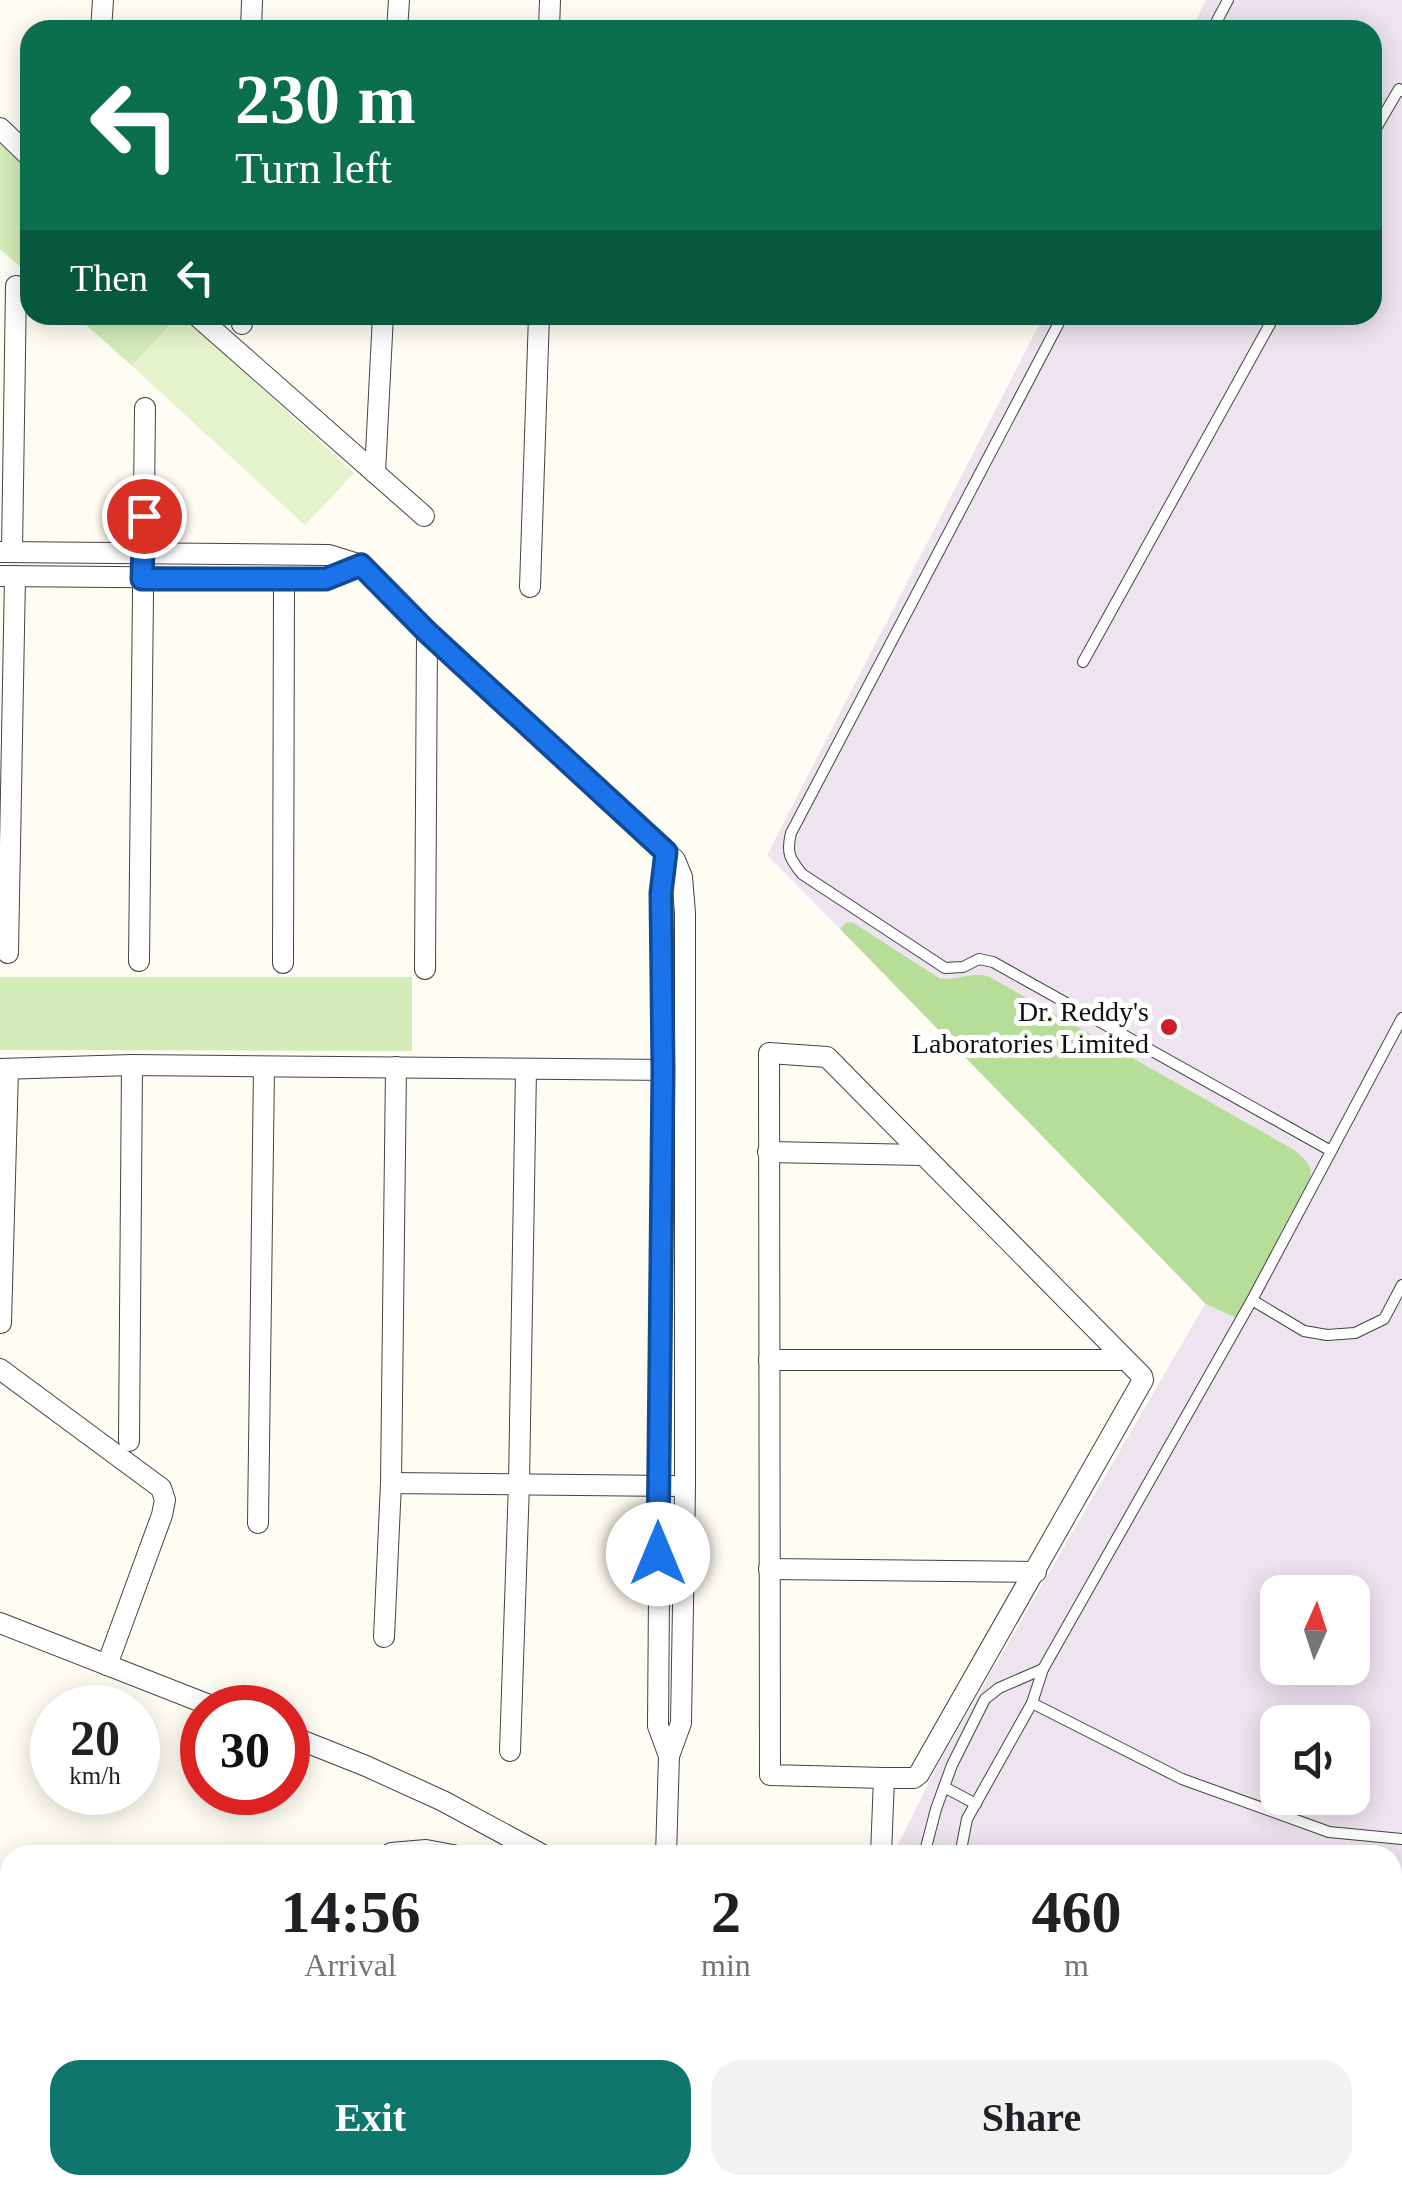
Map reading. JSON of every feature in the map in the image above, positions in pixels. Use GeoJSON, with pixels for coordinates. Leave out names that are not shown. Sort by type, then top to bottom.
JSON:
{"type":"FeatureCollection","features":[{"type":"Feature","properties":{"kind":"street"},"geometry":{"type":"LineString","coordinates":[[0,128],[20,147]]}},
{"type":"Feature","properties":{"kind":"street"},"geometry":{"type":"LineString","coordinates":[[16,286],[6,552],[328,555],[361,565],[427,632],[666,852],[661,893],[673,1070],[684,1487],[681,1722],[669,1756],[666,1845]]}},
{"type":"Feature","properties":{"kind":"street"},"geometry":{"type":"LineString","coordinates":[[207,325],[424,516]]}},
{"type":"Feature","properties":{"kind":"street"},"geometry":{"type":"LineString","coordinates":[[375,473],[382,325]]}},
{"type":"Feature","properties":{"kind":"street"},"geometry":{"type":"LineString","coordinates":[[530,587],[539,325]]}},
{"type":"Feature","properties":{"kind":"street"},"geometry":{"type":"LineString","coordinates":[[139,961],[145,408]]}},
{"type":"Feature","properties":{"kind":"street"},"geometry":{"type":"LineString","coordinates":[[8,953],[7,576],[326,579],[361,565]]}},
{"type":"Feature","properties":{"kind":"street"},"geometry":{"type":"LineString","coordinates":[[283,963],[284,580]]}},
{"type":"Feature","properties":{"kind":"street"},"geometry":{"type":"LineString","coordinates":[[424,969],[427,632]]}},
{"type":"Feature","properties":{"kind":"street"},"geometry":{"type":"LineString","coordinates":[[769,1053],[827,1057],[923,1154],[1142,1376],[1142,1384],[919,1774],[914,1778],[770,1775],[769,1053]]}},
{"type":"Feature","properties":{"kind":"street"},"geometry":{"type":"LineString","coordinates":[[1,1322],[4,1069],[132,1065],[673,1070]]}},
{"type":"Feature","properties":{"kind":"street"},"geometry":{"type":"LineString","coordinates":[[128,1442],[132,1065]]}},
{"type":"Feature","properties":{"kind":"street"},"geometry":{"type":"LineString","coordinates":[[258,1523],[264,1067]]}},
{"type":"Feature","properties":{"kind":"street"},"geometry":{"type":"LineString","coordinates":[[384,1636],[391,1483],[396,1067]]}},
{"type":"Feature","properties":{"kind":"street"},"geometry":{"type":"LineString","coordinates":[[510,1751],[526,1070]]}},
{"type":"Feature","properties":{"kind":"street"},"geometry":{"type":"LineString","coordinates":[[669,1756],[658,1726],[659,1486],[673,1070]]}},
{"type":"Feature","properties":{"kind":"street"},"geometry":{"type":"LineString","coordinates":[[768,1152],[923,1154]]}},
{"type":"Feature","properties":{"kind":"street"},"geometry":{"type":"LineString","coordinates":[[769,1360],[1125,1360]]}},
{"type":"Feature","properties":{"kind":"street"},"geometry":{"type":"LineString","coordinates":[[0,1369],[161,1488],[165,1500],[162,1515],[108,1665]]}},
{"type":"Feature","properties":{"kind":"street"},"geometry":{"type":"LineString","coordinates":[[391,1483],[684,1487]]}},
{"type":"Feature","properties":{"kind":"street"},"geometry":{"type":"LineString","coordinates":[[770,1569],[1036,1572]]}},
{"type":"Feature","properties":{"kind":"street"},"geometry":{"type":"LineString","coordinates":[[0,1623],[180,1693]]}},
{"type":"Feature","properties":{"kind":"street"},"geometry":{"type":"LineString","coordinates":[[310,1744],[443,1801],[524,1845]]}},
{"type":"Feature","properties":{"kind":"street"},"geometry":{"type":"LineString","coordinates":[[881,1845],[884,1778]]}},
{"type":"Feature","properties":{"kind":"lane"},"geometry":{"type":"LineString","coordinates":[[1382,119],[1401,88]]}},
{"type":"Feature","properties":{"kind":"lane"},"geometry":{"type":"LineString","coordinates":[[1057,325],[791,833],[790,858],[802,874],[945,968],[963,967],[985,958],[1331,1151]]}},
{"type":"Feature","properties":{"kind":"lane"},"geometry":{"type":"LineString","coordinates":[[1083,662],[1270,325]]}},
{"type":"Feature","properties":{"kind":"lane"},"geometry":{"type":"LineString","coordinates":[[962,1845],[968,1820],[1032,1702],[1043,1669],[1252,1300],[1402,1018]]}},
{"type":"Feature","properties":{"kind":"lane"},"geometry":{"type":"LineString","coordinates":[[1252,1300],[1304,1331],[1327,1335],[1355,1333],[1384,1319],[1402,1286]]}},
{"type":"Feature","properties":{"kind":"lane"},"geometry":{"type":"LineString","coordinates":[[927,1845],[944,1787],[985,1699],[999,1688],[1043,1669]]}},
{"type":"Feature","properties":{"kind":"lane"},"geometry":{"type":"LineString","coordinates":[[1032,1702],[1182,1779],[1329,1832],[1402,1839]]}},
{"type":"Feature","properties":{"kind":"lane"},"geometry":{"type":"LineString","coordinates":[[944,1787],[976,1804]]}},
{"type":"Feature","properties":{"kind":"shaded area","name":"Dr. Reddy's Laboratories Limited"},"geometry":{"type":"Polygon","coordinates":[[[1206,0],[1402,0],[1402,1845],[898,1845],[938,1764],[1205,1304],[767,855],[1039,325],[1382,325],[1382,20],[1196,20],[1206,0]]]}},
{"type":"Feature","properties":{"kind":"green space"},"geometry":{"type":"Polygon","coordinates":[[[0,142],[20,161],[20,266],[0,249],[0,142]]]}},
{"type":"Feature","properties":{"kind":"green space"},"geometry":{"type":"Polygon","coordinates":[[[86,325],[170,325],[132,366],[86,325]]]}},
{"type":"Feature","properties":{"kind":"green space"},"geometry":{"type":"Polygon","coordinates":[[[170,325],[193,325],[354,473],[305,525],[132,366],[170,325]]]}},
{"type":"Feature","properties":{"kind":"green space"},"geometry":{"type":"Polygon","coordinates":[[[852,922],[939,978],[990,977],[1296,1151],[1309,1164],[1308,1183],[1236,1318],[1206,1304],[840,929],[852,922]]]}},
{"type":"Feature","properties":{"kind":"green space"},"geometry":{"type":"Polygon","coordinates":[[[0,977],[412,977],[412,1051],[0,1050],[0,977]]]}},
{"type":"Feature","properties":{"kind":"place","name":"Dr. Reddy's Laboratories Limited"},"geometry":{"type":"Point","coordinates":[1169,1027]}},
{"type":"Feature","properties":{"kind":"route"},"geometry":{"type":"LineString","coordinates":[[144,516],[142,579],[326,579],[361,565],[427,632],[666,852],[661,893],[658,1554]]}}]}
